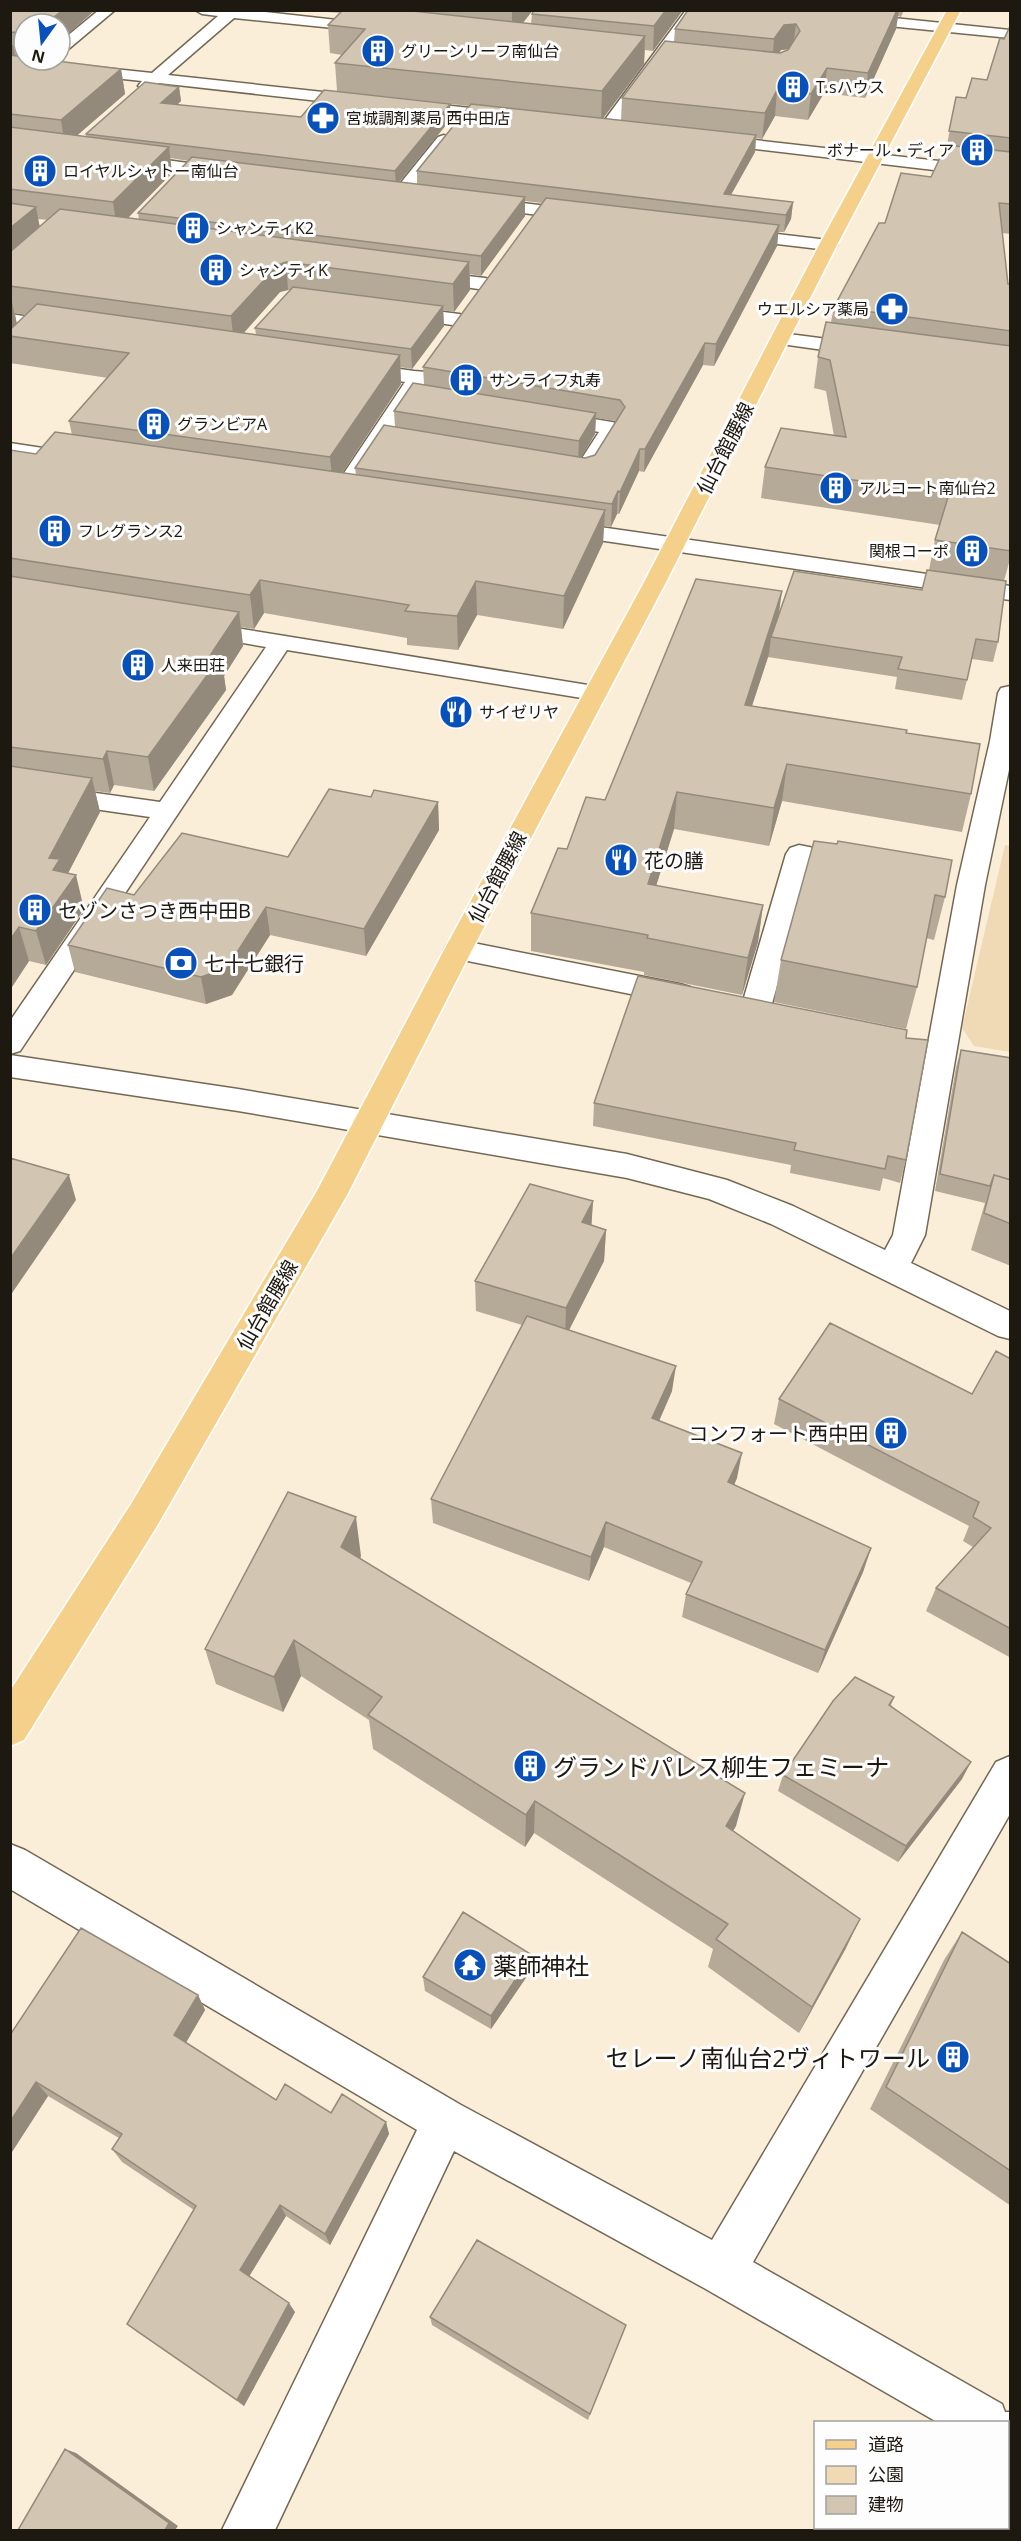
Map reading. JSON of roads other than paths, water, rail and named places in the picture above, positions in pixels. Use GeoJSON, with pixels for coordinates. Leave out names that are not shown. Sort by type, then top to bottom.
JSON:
{"type":"FeatureCollection","features":[{"type":"Feature","properties":{"kind":"main road","name":"仙台館腰線"},"geometry":{"type":"LineString","coordinates":[[10,1727],[144,1515],[331,1195],[458,950],[673,546],[828,245],[949,19]]}},
{"type":"Feature","properties":{"kind":"street"},"geometry":{"type":"LineString","coordinates":[[72,39],[108,10]]}},
{"type":"Feature","properties":{"kind":"street"},"geometry":{"type":"LineString","coordinates":[[202,10],[391,30]]}},
{"type":"Feature","properties":{"kind":"street"},"geometry":{"type":"LineString","coordinates":[[631,131],[602,128],[652,58],[694,10]]}},
{"type":"Feature","properties":{"kind":"street"},"geometry":{"type":"LineString","coordinates":[[767,10],[949,19],[1011,34]]}},
{"type":"Feature","properties":{"kind":"street"},"geometry":{"type":"LineString","coordinates":[[138,93],[232,12]]}},
{"type":"Feature","properties":{"kind":"street"},"geometry":{"type":"LineString","coordinates":[[652,58],[680,61]]}},
{"type":"Feature","properties":{"kind":"street"},"geometry":{"type":"LineString","coordinates":[[72,66],[155,78],[525,119]]}},
{"type":"Feature","properties":{"kind":"street"},"geometry":{"type":"LineString","coordinates":[[424,196],[395,193],[466,113]]}},
{"type":"Feature","properties":{"kind":"street"},"geometry":{"type":"LineString","coordinates":[[689,138],[1011,174]]}},
{"type":"Feature","properties":{"kind":"street"},"geometry":{"type":"LineString","coordinates":[[113,158],[249,175]]}},
{"type":"Feature","properties":{"kind":"street"},"geometry":{"type":"LineString","coordinates":[[173,185],[190,168]]}},
{"type":"Feature","properties":{"kind":"street"},"geometry":{"type":"LineString","coordinates":[[459,201],[598,218]]}},
{"type":"Feature","properties":{"kind":"street"},"geometry":{"type":"LineString","coordinates":[[526,229],[540,211]]}},
{"type":"Feature","properties":{"kind":"street"},"geometry":{"type":"LineString","coordinates":[[714,231],[828,245]]}},
{"type":"Feature","properties":{"kind":"street"},"geometry":{"type":"LineString","coordinates":[[445,340],[499,266]]}},
{"type":"Feature","properties":{"kind":"street"},"geometry":{"type":"LineString","coordinates":[[403,273],[485,284]]}},
{"type":"Feature","properties":{"kind":"street"},"geometry":{"type":"LineString","coordinates":[[380,310],[459,320]]}},
{"type":"Feature","properties":{"kind":"street"},"geometry":{"type":"LineString","coordinates":[[10,320],[31,331],[85,331]]}},
{"type":"Feature","properties":{"kind":"street"},"geometry":{"type":"LineString","coordinates":[[781,339],[887,353]]}},
{"type":"Feature","properties":{"kind":"street"},"geometry":{"type":"LineString","coordinates":[[339,497],[432,359]]}},
{"type":"Feature","properties":{"kind":"street"},"geometry":{"type":"LineString","coordinates":[[340,367],[412,386],[430,398]]}},
{"type":"Feature","properties":{"kind":"street"},"geometry":{"type":"LineString","coordinates":[[532,415],[612,428],[585,472],[561,468]]}},
{"type":"Feature","properties":{"kind":"street"},"geometry":{"type":"LineString","coordinates":[[378,438],[401,442]]}},
{"type":"Feature","properties":{"kind":"street"},"geometry":{"type":"LineString","coordinates":[[10,449],[104,463]]}},
{"type":"Feature","properties":{"kind":"street"},"geometry":{"type":"LineString","coordinates":[[316,494],[362,500]]}},
{"type":"Feature","properties":{"kind":"street"},"geometry":{"type":"LineString","coordinates":[[533,525],[1011,593]]}},
{"type":"Feature","properties":{"kind":"street"},"geometry":{"type":"LineString","coordinates":[[175,625],[594,693]]}},
{"type":"Feature","properties":{"kind":"street"},"geometry":{"type":"LineString","coordinates":[[10,1044],[281,642]]}},
{"type":"Feature","properties":{"kind":"street"},"geometry":{"type":"LineString","coordinates":[[892,1267],[909,1235],[943,1049],[959,883],[1007,741],[1011,693]]}},
{"type":"Feature","properties":{"kind":"street"},"geometry":{"type":"LineString","coordinates":[[10,789],[167,811]]}},
{"type":"Feature","properties":{"kind":"street"},"geometry":{"type":"LineString","coordinates":[[458,950],[745,1009],[799,854],[879,868]]}},
{"type":"Feature","properties":{"kind":"street"},"geometry":{"type":"LineString","coordinates":[[10,1066],[369,1122],[627,1166],[716,1189],[782,1215],[1011,1326]]}},
{"type":"Feature","properties":{"kind":"street"},"geometry":{"type":"LineString","coordinates":[[721,2271],[1011,1776]]}},
{"type":"Feature","properties":{"kind":"street"},"geometry":{"type":"LineString","coordinates":[[10,1864],[445,2121],[721,2271],[982,2421]]}},
{"type":"Feature","properties":{"kind":"street"},"geometry":{"type":"LineString","coordinates":[[248,2530],[445,2121]]}},
{"type":"Feature","properties":{"kind":"place","name":"グリーンリーフ南仙台"},"geometry":{"type":"Point","coordinates":[378,51]}},
{"type":"Feature","properties":{"kind":"place","name":"T.sハウス"},"geometry":{"type":"Point","coordinates":[793,87]}},
{"type":"Feature","properties":{"kind":"place","name":"宮城調剤薬局 西中田店"},"geometry":{"type":"Point","coordinates":[323,118]}},
{"type":"Feature","properties":{"kind":"place","name":"ボナール・ディア"},"geometry":{"type":"Point","coordinates":[977,150]}},
{"type":"Feature","properties":{"kind":"place","name":"ロイヤルシャトー南仙台"},"geometry":{"type":"Point","coordinates":[40,171]}},
{"type":"Feature","properties":{"kind":"place","name":"シャンティK2"},"geometry":{"type":"Point","coordinates":[193,228]}},
{"type":"Feature","properties":{"kind":"place","name":"シャンティK"},"geometry":{"type":"Point","coordinates":[216,270]}},
{"type":"Feature","properties":{"kind":"place","name":"ウエルシア薬局"},"geometry":{"type":"Point","coordinates":[892,309]}},
{"type":"Feature","properties":{"kind":"place","name":"サンライフ丸寿"},"geometry":{"type":"Point","coordinates":[466,380]}},
{"type":"Feature","properties":{"kind":"place","name":"グランビアA"},"geometry":{"type":"Point","coordinates":[154,424]}},
{"type":"Feature","properties":{"kind":"place","name":"アルコート南仙台2"},"geometry":{"type":"Point","coordinates":[836,488]}},
{"type":"Feature","properties":{"kind":"place","name":"フレグランス2"},"geometry":{"type":"Point","coordinates":[55,531]}},
{"type":"Feature","properties":{"kind":"place","name":"関根コーポ"},"geometry":{"type":"Point","coordinates":[972,551]}},
{"type":"Feature","properties":{"kind":"place","name":"人来田荘"},"geometry":{"type":"Point","coordinates":[138,665]}},
{"type":"Feature","properties":{"kind":"place","name":"サイゼリヤ"},"geometry":{"type":"Point","coordinates":[456,712]}},
{"type":"Feature","properties":{"kind":"place","name":"花の膳"},"geometry":{"type":"Point","coordinates":[621,860]}},
{"type":"Feature","properties":{"kind":"place","name":"セゾンさつき西中田B"},"geometry":{"type":"Point","coordinates":[35,910]}},
{"type":"Feature","properties":{"kind":"place","name":"七十七銀行"},"geometry":{"type":"Point","coordinates":[181,963]}},
{"type":"Feature","properties":{"kind":"place","name":"コンフォート西中田"},"geometry":{"type":"Point","coordinates":[891,1433]}},
{"type":"Feature","properties":{"kind":"place","name":"グランドパレス柳生フェミーナ"},"geometry":{"type":"Point","coordinates":[530,1766]}},
{"type":"Feature","properties":{"kind":"place","name":"薬師神社"},"geometry":{"type":"Point","coordinates":[470,1965]}},
{"type":"Feature","properties":{"kind":"place","name":"セレーノ南仙台2ヴィトワール"},"geometry":{"type":"Point","coordinates":[953,2057]}}]}
